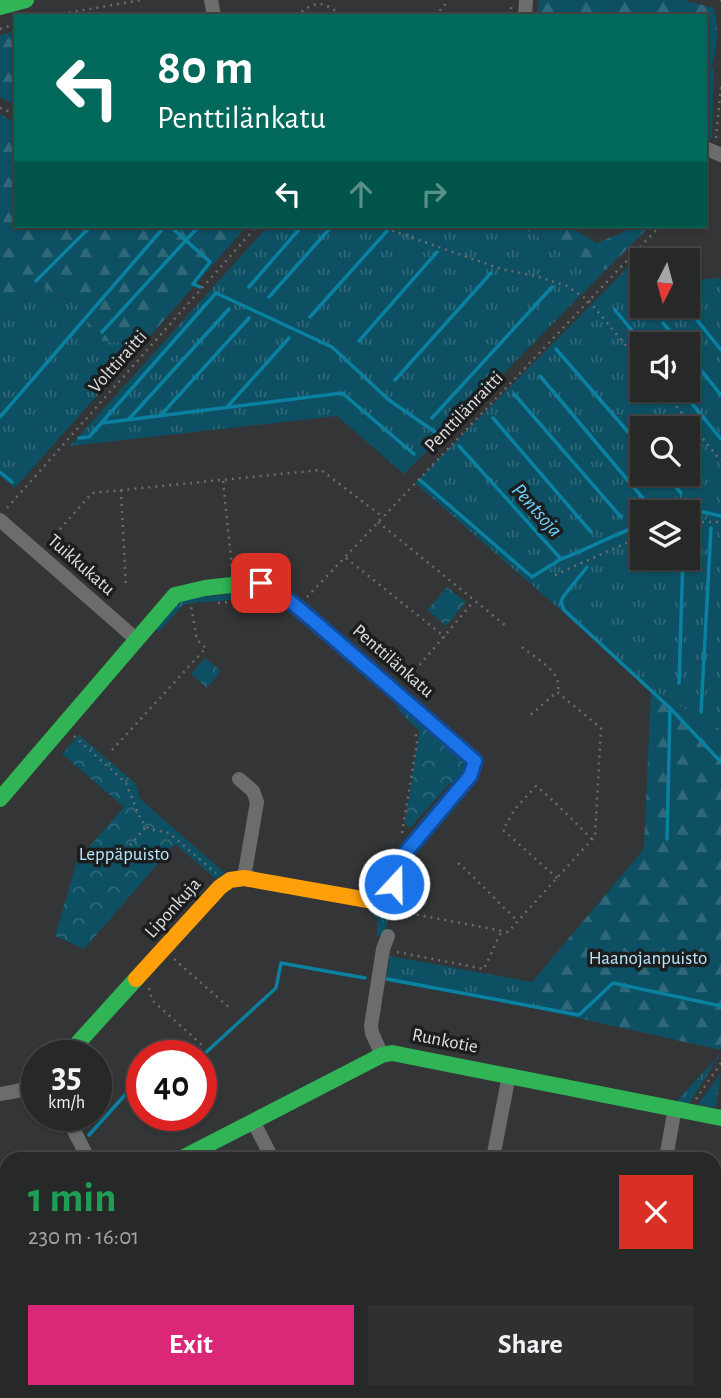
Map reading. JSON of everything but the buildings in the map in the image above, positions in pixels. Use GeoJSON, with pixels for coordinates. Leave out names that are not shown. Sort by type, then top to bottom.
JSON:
{"type":"FeatureCollection","features":[{"type":"Feature","properties":{"kind":"street"},"geometry":{"type":"LineString","coordinates":[[0,7],[26,0]]}},
{"type":"Feature","properties":{"kind":"street","name":"Tuikkukatu"},"geometry":{"type":"LineString","coordinates":[[0,518],[136,639]]}},
{"type":"Feature","properties":{"kind":"street","name":"Penttilänkatu"},"geometry":{"type":"LineString","coordinates":[[0,799],[177,593],[265,583],[298,607],[470,755],[475,763],[470,776],[401,858],[391,908]]}},
{"type":"Feature","properties":{"kind":"street"},"geometry":{"type":"LineString","coordinates":[[239,779],[253,791],[257,802],[244,877]]}},
{"type":"Feature","properties":{"kind":"street","name":"Liponkuja"},"geometry":{"type":"LineString","coordinates":[[81,1040],[226,882],[244,877],[391,908]]}},
{"type":"Feature","properties":{"kind":"street"},"geometry":{"type":"LineString","coordinates":[[194,1152],[383,1055],[371,1026],[385,942]]}},
{"type":"Feature","properties":{"kind":"street","name":"Runkotie"},"geometry":{"type":"LineString","coordinates":[[383,1055],[400,1054],[721,1118]]}},
{"type":"Feature","properties":{"kind":"street"},"geometry":{"type":"LineString","coordinates":[[494,1152],[509,1075]]}},
{"type":"Feature","properties":{"kind":"street"},"geometry":{"type":"LineString","coordinates":[[0,1094],[21,1090]]}},
{"type":"Feature","properties":{"kind":"street"},"geometry":{"type":"LineString","coordinates":[[668,1152],[683,1110]]}},
{"type":"Feature","properties":{"kind":"street"},"geometry":{"type":"LineString","coordinates":[[254,1123],[269,1152]]}},
{"type":"Feature","properties":{"kind":"street"},"geometry":{"type":"LineString","coordinates":[[74,1131],[85,1152]]}},
{"type":"Feature","properties":{"kind":"path"},"geometry":{"type":"LineString","coordinates":[[60,14],[142,0]]}},
{"type":"Feature","properties":{"kind":"path"},"geometry":{"type":"LineString","coordinates":[[437,14],[449,0]]}},
{"type":"Feature","properties":{"kind":"path"},"geometry":{"type":"LineString","coordinates":[[298,14],[307,6],[319,2],[325,2],[340,14]]}},
{"type":"Feature","properties":{"kind":"path"},"geometry":{"type":"LineString","coordinates":[[712,152],[716,139],[721,87]]}},
{"type":"Feature","properties":{"kind":"path","name":"Volttiraitti"},"geometry":{"type":"LineString","coordinates":[[0,518],[255,228]]}},
{"type":"Feature","properties":{"kind":"path"},"geometry":{"type":"LineString","coordinates":[[385,228],[501,269],[566,286],[589,301],[630,351]]}},
{"type":"Feature","properties":{"kind":"path","name":"Penttilänraitti"},"geometry":{"type":"LineString","coordinates":[[298,607],[658,228]]}},
{"type":"Feature","properties":{"kind":"path"},"geometry":{"type":"LineString","coordinates":[[673,402],[721,461]]}},
{"type":"Feature","properties":{"kind":"path"},"geometry":{"type":"LineString","coordinates":[[38,554],[92,493],[321,470],[383,517]]}},
{"type":"Feature","properties":{"kind":"path"},"geometry":{"type":"LineString","coordinates":[[223,481],[234,585]]}},
{"type":"Feature","properties":{"kind":"path"},"geometry":{"type":"LineString","coordinates":[[121,490],[126,587]]}},
{"type":"Feature","properties":{"kind":"path"},"geometry":{"type":"LineString","coordinates":[[378,522],[506,626]]}},
{"type":"Feature","properties":{"kind":"path"},"geometry":{"type":"LineString","coordinates":[[700,522],[721,523]]}},
{"type":"Feature","properties":{"kind":"path"},"geometry":{"type":"LineString","coordinates":[[555,575],[630,541]]}},
{"type":"Feature","properties":{"kind":"path"},"geometry":{"type":"LineString","coordinates":[[345,557],[445,637]]}},
{"type":"Feature","properties":{"kind":"path"},"geometry":{"type":"LineString","coordinates":[[213,603],[257,599]]}},
{"type":"Feature","properties":{"kind":"path"},"geometry":{"type":"LineString","coordinates":[[397,692],[474,601]]}},
{"type":"Feature","properties":{"kind":"path"},"geometry":{"type":"LineString","coordinates":[[183,610],[201,605]]}},
{"type":"Feature","properties":{"kind":"path"},"geometry":{"type":"LineString","coordinates":[[111,750],[137,718],[206,648],[197,640],[191,606]]}},
{"type":"Feature","properties":{"kind":"path"},"geometry":{"type":"LineString","coordinates":[[522,647],[556,675],[559,684],[557,692],[527,718]]}},
{"type":"Feature","properties":{"kind":"path"},"geometry":{"type":"LineString","coordinates":[[391,908],[508,932],[596,834],[601,728],[557,692]]}},
{"type":"Feature","properties":{"kind":"path"},"geometry":{"type":"LineString","coordinates":[[80,727],[73,735],[126,783],[138,814],[146,826],[169,833],[226,882]]}},
{"type":"Feature","properties":{"kind":"path"},"geometry":{"type":"LineString","coordinates":[[400,841],[417,742],[416,731]]}},
{"type":"Feature","properties":{"kind":"path"},"geometry":{"type":"LineString","coordinates":[[556,878],[503,830],[515,809],[536,786],[592,839]]}},
{"type":"Feature","properties":{"kind":"path"},"geometry":{"type":"LineString","coordinates":[[116,861],[146,826]]}},
{"type":"Feature","properties":{"kind":"path"},"geometry":{"type":"LineString","coordinates":[[458,863],[484,885],[495,900],[518,921]]}},
{"type":"Feature","properties":{"kind":"path"},"geometry":{"type":"LineString","coordinates":[[385,942],[484,969],[501,932]]}},
{"type":"Feature","properties":{"kind":"path"},"geometry":{"type":"LineString","coordinates":[[163,949],[232,1010]]}},
{"type":"Feature","properties":{"kind":"path"},"geometry":{"type":"LineString","coordinates":[[138,977],[150,988],[152,1000],[196,1040]]}},
{"type":"Feature","properties":{"kind":"path"},"geometry":{"type":"LineString","coordinates":[[683,1110],[721,1063]]}},
{"type":"Feature","properties":{"kind":"green space"},"geometry":{"type":"Polygon","coordinates":[[[539,0],[683,0],[714,8],[717,26],[712,64],[707,77],[707,14],[537,14],[539,0]]]}},
{"type":"Feature","properties":{"kind":"green space"},"geometry":{"type":"Polygon","coordinates":[[[14,32],[14,105],[0,97],[0,35],[14,32]]]}},
{"type":"Feature","properties":{"kind":"green space"},"geometry":{"type":"Polygon","coordinates":[[[714,65],[712,139],[707,139],[707,77],[714,65]]]}},
{"type":"Feature","properties":{"kind":"green space"},"geometry":{"type":"Polygon","coordinates":[[[0,114],[14,122],[14,228],[245,228],[143,344],[89,340],[91,312],[40,285],[0,326],[0,114]]]}},
{"type":"Feature","properties":{"kind":"green space"},"geometry":{"type":"Polygon","coordinates":[[[266,228],[521,228],[606,270],[404,474],[337,416],[70,446],[266,228]]]}},
{"type":"Feature","properties":{"kind":"green space"},"geometry":{"type":"Polygon","coordinates":[[[521,228],[572,228],[597,243],[633,228],[648,228],[606,270],[521,228]]]}},
{"type":"Feature","properties":{"kind":"green space"},"geometry":{"type":"Polygon","coordinates":[[[630,265],[630,318],[700,318],[700,279],[721,278],[721,730],[651,689],[415,483],[630,265]]]}},
{"type":"Feature","properties":{"kind":"green space"},"geometry":{"type":"Polygon","coordinates":[[[40,285],[91,312],[89,340],[143,344],[15,488],[0,476],[0,326],[40,285]]]}},
{"type":"Feature","properties":{"kind":"green space"},"geometry":{"type":"Polygon","coordinates":[[[447,587],[466,602],[446,626],[427,610],[447,587]]]}},
{"type":"Feature","properties":{"kind":"green space"},"geometry":{"type":"Polygon","coordinates":[[[267,592],[287,611],[264,597],[193,603],[183,605],[159,632],[155,628],[178,602],[189,598],[267,592]]]}},
{"type":"Feature","properties":{"kind":"green space"},"geometry":{"type":"Polygon","coordinates":[[[205,658],[221,671],[207,688],[191,674],[205,658]]]}},
{"type":"Feature","properties":{"kind":"green space","name":"Haanojanpuisto"},"geometry":{"type":"Polygon","coordinates":[[[651,689],[721,730],[721,1050],[542,1010],[532,982],[644,849],[651,689]]]}},
{"type":"Feature","properties":{"kind":"green space"},"geometry":{"type":"Polygon","coordinates":[[[400,704],[463,762],[464,766],[458,779],[449,784],[410,828],[405,824],[419,731],[397,709],[400,704]]]}},
{"type":"Feature","properties":{"kind":"green space","name":"Leppäpuisto"},"geometry":{"type":"Polygon","coordinates":[[[79,735],[136,784],[140,799],[225,873],[216,879],[175,844],[84,949],[55,936],[77,861],[124,807],[62,754],[79,735]]]}},
{"type":"Feature","properties":{"kind":"green space"},"geometry":{"type":"Polygon","coordinates":[[[370,911],[389,915],[384,937],[377,936],[377,919],[370,911]]]}},
{"type":"Feature","properties":{"kind":"green space"},"geometry":{"type":"Polygon","coordinates":[[[390,956],[532,982],[542,1010],[386,981],[390,956]]]}},
{"type":"Feature","properties":{"kind":"green space"},"geometry":{"type":"Polygon","coordinates":[[[721,1053],[690,1102],[676,1102],[721,1053]]]}},
{"type":"Feature","properties":{"kind":"green space"},"geometry":{"type":"Polygon","coordinates":[[[721,1073],[716,1107],[699,1105],[699,1103],[721,1073]]]}},
{"type":"Feature","properties":{"kind":"waterway"},"geometry":{"type":"LineString","coordinates":[[36,281],[89,228]]}},
{"type":"Feature","properties":{"kind":"waterway"},"geometry":{"type":"LineString","coordinates":[[0,417],[163,228]]}},
{"type":"Feature","properties":{"kind":"waterway"},"geometry":{"type":"LineString","coordinates":[[172,228],[210,262],[193,284],[200,287]]}},
{"type":"Feature","properties":{"kind":"waterway"},"geometry":{"type":"LineString","coordinates":[[102,332],[197,228]]}},
{"type":"Feature","properties":{"kind":"waterway"},"geometry":{"type":"LineString","coordinates":[[249,287],[300,228]]}},
{"type":"Feature","properties":{"kind":"waterway"},"geometry":{"type":"LineString","coordinates":[[269,297],[330,228]]}},
{"type":"Feature","properties":{"kind":"waterway"},"geometry":{"type":"LineString","coordinates":[[310,317],[387,231]]}},
{"type":"Feature","properties":{"kind":"waterway"},"geometry":{"type":"LineString","coordinates":[[359,341],[437,252]]}},
{"type":"Feature","properties":{"kind":"waterway"},"geometry":{"type":"LineString","coordinates":[[395,380],[491,273]]}},
{"type":"Feature","properties":{"kind":"waterway"},"geometry":{"type":"LineString","coordinates":[[432,418],[552,287]]}},
{"type":"Feature","properties":{"kind":"waterway"},"geometry":{"type":"LineString","coordinates":[[79,438],[89,437],[216,293],[332,347],[389,400],[438,434]]}},
{"type":"Feature","properties":{"kind":"waterway"},"geometry":{"type":"LineString","coordinates":[[129,419],[229,309]]}},
{"type":"Feature","properties":{"kind":"waterway"},"geometry":{"type":"LineString","coordinates":[[615,310],[633,332]]}},
{"type":"Feature","properties":{"kind":"waterway"},"geometry":{"type":"LineString","coordinates":[[161,415],[249,318]]}},
{"type":"Feature","properties":{"kind":"waterway"},"geometry":{"type":"LineString","coordinates":[[695,318],[721,350]]}},
{"type":"Feature","properties":{"kind":"waterway"},"geometry":{"type":"LineString","coordinates":[[663,323],[670,332]]}},
{"type":"Feature","properties":{"kind":"waterway"},"geometry":{"type":"LineString","coordinates":[[228,406],[289,338]]}},
{"type":"Feature","properties":{"kind":"waterway"},"geometry":{"type":"LineString","coordinates":[[556,349],[630,434]]}},
{"type":"Feature","properties":{"kind":"waterway"},"geometry":{"type":"LineString","coordinates":[[700,369],[721,395]]}},
{"type":"Feature","properties":{"kind":"waterway"},"geometry":{"type":"LineString","coordinates":[[540,376],[644,500]]}},
{"type":"Feature","properties":{"kind":"waterway"},"geometry":{"type":"LineString","coordinates":[[102,423],[342,393],[414,454]]}},
{"type":"Feature","properties":{"kind":"waterway"},"geometry":{"type":"LineString","coordinates":[[514,394],[621,517]]}},
{"type":"Feature","properties":{"kind":"waterway"},"geometry":{"type":"LineString","coordinates":[[691,402],[721,439]]}},
{"type":"Feature","properties":{"kind":"waterway"},"geometry":{"type":"LineString","coordinates":[[493,418],[591,532]]}},
{"type":"Feature","properties":{"kind":"waterway","name":"Pentsoja"},"geometry":{"type":"LineString","coordinates":[[459,446],[561,559],[630,530]]}},
{"type":"Feature","properties":{"kind":"waterway"},"geometry":{"type":"LineString","coordinates":[[0,472],[12,482]]}},
{"type":"Feature","properties":{"kind":"waterway"},"geometry":{"type":"LineString","coordinates":[[420,480],[532,577],[561,559]]}},
{"type":"Feature","properties":{"kind":"waterway"},"geometry":{"type":"LineString","coordinates":[[675,486],[681,493]]}},
{"type":"Feature","properties":{"kind":"waterway","name":"Pentsoja"},"geometry":{"type":"LineString","coordinates":[[700,511],[721,516]]}},
{"type":"Feature","properties":{"kind":"waterway"},"geometry":{"type":"LineString","coordinates":[[701,712],[711,528]]}},
{"type":"Feature","properties":{"kind":"waterway"},"geometry":{"type":"LineString","coordinates":[[587,567],[563,597],[561,602],[564,610],[670,708],[721,762]]}},
{"type":"Feature","properties":{"kind":"waterway"},"geometry":{"type":"LineString","coordinates":[[679,683],[683,570]]}},
{"type":"Feature","properties":{"kind":"waterway"},"geometry":{"type":"LineString","coordinates":[[667,839],[670,708]]}},
{"type":"Feature","properties":{"kind":"waterway"},"geometry":{"type":"LineString","coordinates":[[217,1042],[276,988],[281,963],[365,978]]}},
{"type":"Feature","properties":{"kind":"waterway"},"geometry":{"type":"LineString","coordinates":[[387,979],[579,1015],[613,983],[721,1006]]}},
{"type":"Feature","properties":{"kind":"waterway"},"geometry":{"type":"LineString","coordinates":[[89,1135],[126,1094]]}},
{"type":"Feature","properties":{"kind":"traffic: fast"},"geometry":{"type":"LineString","coordinates":[[0,7],[26,0]]}},
{"type":"Feature","properties":{"kind":"traffic: fast"},"geometry":{"type":"LineString","coordinates":[[0,799],[175,595],[205,588],[258,582],[267,584],[280,593],[475,760],[470,776],[420,835]]}},
{"type":"Feature","properties":{"kind":"traffic: fast"},"geometry":{"type":"LineString","coordinates":[[81,1040],[136,979]]}},
{"type":"Feature","properties":{"kind":"traffic: fast"},"geometry":{"type":"LineString","coordinates":[[194,1152],[382,1055],[392,1053],[721,1118]]}},
{"type":"Feature","properties":{"kind":"traffic: slow"},"geometry":{"type":"LineString","coordinates":[[136,979],[220,887],[230,880],[244,878],[390,904],[401,858],[420,835]]}},
{"type":"Feature","properties":{"kind":"route"},"geometry":{"type":"LineString","coordinates":[[261,583],[269,585],[315,622],[475,761],[470,776],[401,858],[394,884]]}}]}
